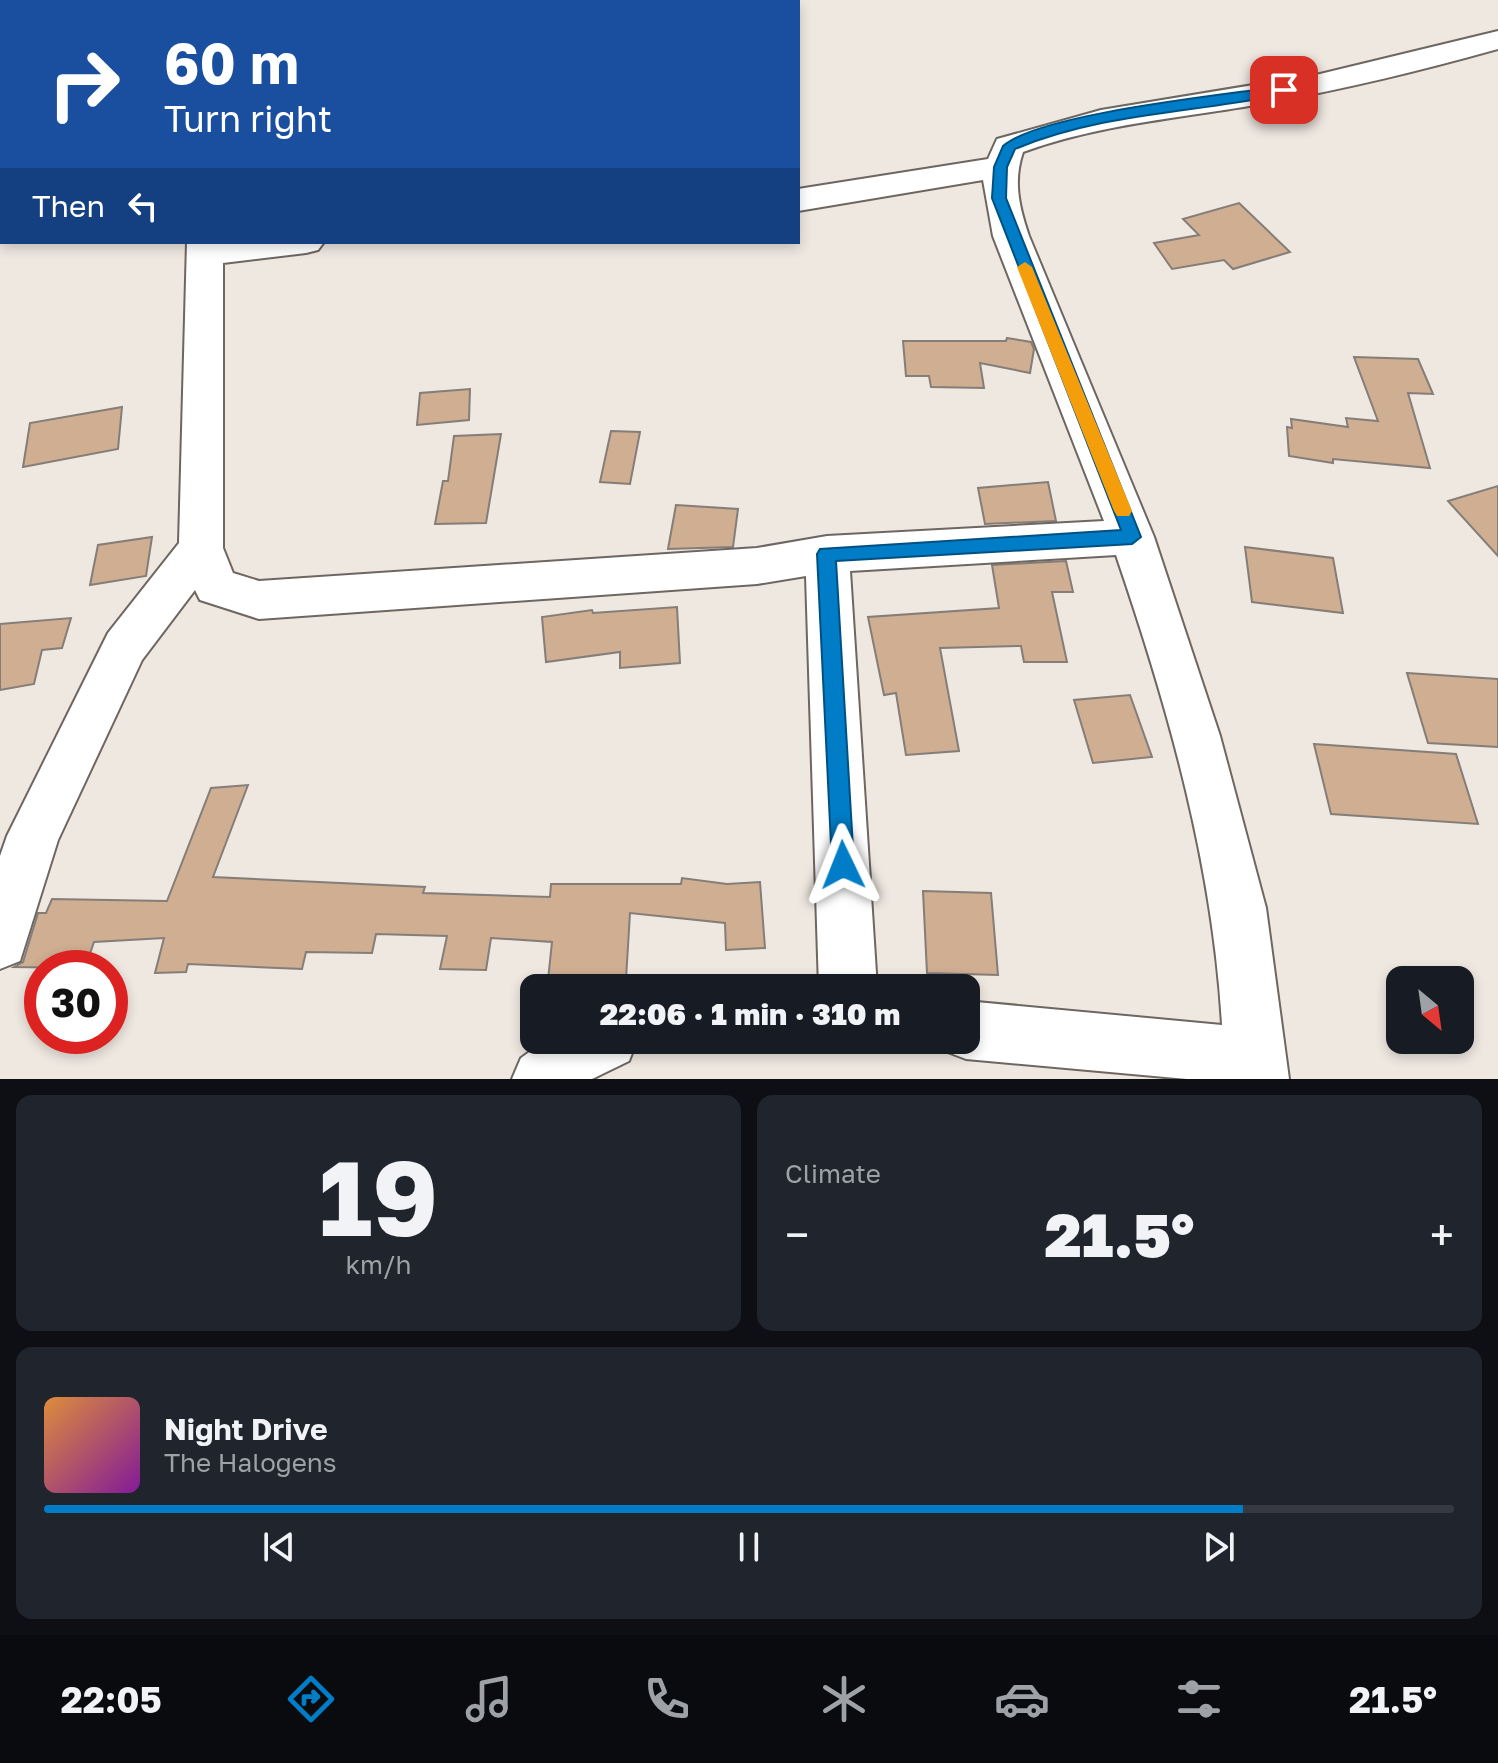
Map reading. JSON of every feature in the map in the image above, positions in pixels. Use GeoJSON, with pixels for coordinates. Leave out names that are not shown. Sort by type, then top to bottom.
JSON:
{"type":"FeatureCollection","features":[{"type":"Feature","properties":{"kind":"street"},"geometry":{"type":"LineString","coordinates":[[980,1031],[1169,1047],[1256,1069],[1239,910],[1195,734],[1107,465],[1011,236],[999,198],[1001,167],[1009,146],[1041,133],[1105,117],[1261,95],[1498,40]]}},
{"type":"Feature","properties":{"kind":"street"},"geometry":{"type":"LineString","coordinates":[[800,200],[1001,167]]}},
{"type":"Feature","properties":{"kind":"street"},"geometry":{"type":"LineString","coordinates":[[272,244],[204,248],[201,548],[216,587],[259,600],[757,566],[827,554],[1132,537]]}},
{"type":"Feature","properties":{"kind":"street"},"geometry":{"type":"LineString","coordinates":[[0,941],[33,836],[125,647],[201,548]]}},
{"type":"Feature","properties":{"kind":"street"},"geometry":{"type":"LineString","coordinates":[[827,554],[847,974]]}},
{"type":"Feature","properties":{"kind":"street"},"geometry":{"type":"LineString","coordinates":[[542,1079],[577,1054]]}},
{"type":"Feature","properties":{"kind":"building"},"geometry":{"type":"Polygon","coordinates":[[[1239,203],[1290,252],[1233,269],[1224,260],[1172,269],[1154,243],[1199,235],[1183,219],[1239,203]]]}},
{"type":"Feature","properties":{"kind":"building"},"geometry":{"type":"Polygon","coordinates":[[[1007,338],[1031,342],[1034,349],[1030,373],[980,363],[984,388],[931,387],[929,376],[906,376],[903,341],[1006,341],[1007,338]]]}},
{"type":"Feature","properties":{"kind":"building"},"geometry":{"type":"Polygon","coordinates":[[[1354,357],[1418,359],[1433,394],[1408,393],[1430,468],[1333,459],[1333,463],[1289,456],[1287,427],[1292,428],[1291,419],[1348,427],[1346,418],[1378,421],[1354,357]]]}},
{"type":"Feature","properties":{"kind":"building"},"geometry":{"type":"Polygon","coordinates":[[[470,389],[469,420],[417,425],[420,393],[470,389]]]}},
{"type":"Feature","properties":{"kind":"building"},"geometry":{"type":"Polygon","coordinates":[[[122,407],[118,449],[23,467],[30,423],[122,407]]]}},
{"type":"Feature","properties":{"kind":"building"},"geometry":{"type":"Polygon","coordinates":[[[611,431],[640,432],[630,484],[600,482],[611,431]]]}},
{"type":"Feature","properties":{"kind":"building"},"geometry":{"type":"Polygon","coordinates":[[[501,434],[486,523],[435,524],[443,481],[448,481],[454,436],[501,434]]]}},
{"type":"Feature","properties":{"kind":"building"},"geometry":{"type":"Polygon","coordinates":[[[1048,482],[1056,521],[985,524],[978,488],[1048,482]]]}},
{"type":"Feature","properties":{"kind":"building"},"geometry":{"type":"Polygon","coordinates":[[[1498,486],[1498,556],[1448,501],[1498,486]]]}},
{"type":"Feature","properties":{"kind":"building"},"geometry":{"type":"Polygon","coordinates":[[[676,505],[738,509],[733,547],[668,549],[676,505]]]}},
{"type":"Feature","properties":{"kind":"building"},"geometry":{"type":"Polygon","coordinates":[[[152,537],[146,576],[90,585],[98,545],[152,537]]]}},
{"type":"Feature","properties":{"kind":"building"},"geometry":{"type":"Polygon","coordinates":[[[1245,547],[1333,558],[1343,613],[1252,602],[1245,547]]]}},
{"type":"Feature","properties":{"kind":"building"},"geometry":{"type":"Polygon","coordinates":[[[1066,561],[1073,592],[1052,592],[1067,662],[1024,662],[1021,646],[940,648],[959,751],[906,755],[896,693],[884,695],[868,617],[999,608],[992,565],[1066,561]]]}},
{"type":"Feature","properties":{"kind":"building"},"geometry":{"type":"Polygon","coordinates":[[[677,607],[680,663],[620,668],[620,652],[546,662],[542,617],[592,610],[593,613],[677,607]]]}},
{"type":"Feature","properties":{"kind":"building"},"geometry":{"type":"Polygon","coordinates":[[[71,618],[62,648],[42,650],[34,684],[0,690],[0,624],[71,618]]]}},
{"type":"Feature","properties":{"kind":"building"},"geometry":{"type":"Polygon","coordinates":[[[1407,673],[1498,679],[1498,747],[1428,743],[1407,673]]]}},
{"type":"Feature","properties":{"kind":"building"},"geometry":{"type":"Polygon","coordinates":[[[1130,695],[1152,757],[1093,763],[1074,700],[1130,695]]]}},
{"type":"Feature","properties":{"kind":"building"},"geometry":{"type":"Polygon","coordinates":[[[1314,744],[1456,754],[1478,824],[1331,814],[1314,744]]]}},
{"type":"Feature","properties":{"kind":"building"},"geometry":{"type":"Polygon","coordinates":[[[248,785],[213,877],[425,887],[423,893],[550,897],[551,884],[681,884],[682,878],[727,884],[760,882],[765,948],[726,950],[725,923],[630,913],[626,974],[549,974],[552,942],[491,938],[486,970],[440,969],[447,936],[376,934],[372,953],[306,952],[302,969],[188,964],[186,972],[155,973],[164,938],[94,942],[91,950],[27,950],[38,913],[46,913],[52,899],[167,901],[211,788],[248,785]]]}},
{"type":"Feature","properties":{"kind":"building"},"geometry":{"type":"Polygon","coordinates":[[[923,891],[991,893],[998,975],[927,973],[923,891]]]}},
{"type":"Feature","properties":{"kind":"slow traffic"},"geometry":{"type":"LineString","coordinates":[[1025,267],[1123,511]]}},
{"type":"Feature","properties":{"kind":"route"},"geometry":{"type":"LineString","coordinates":[[843,865],[827,554],[1132,537],[1107,465],[1011,236],[999,198],[1001,167],[1009,146],[1041,133],[1105,117],[1284,90]]}}]}
